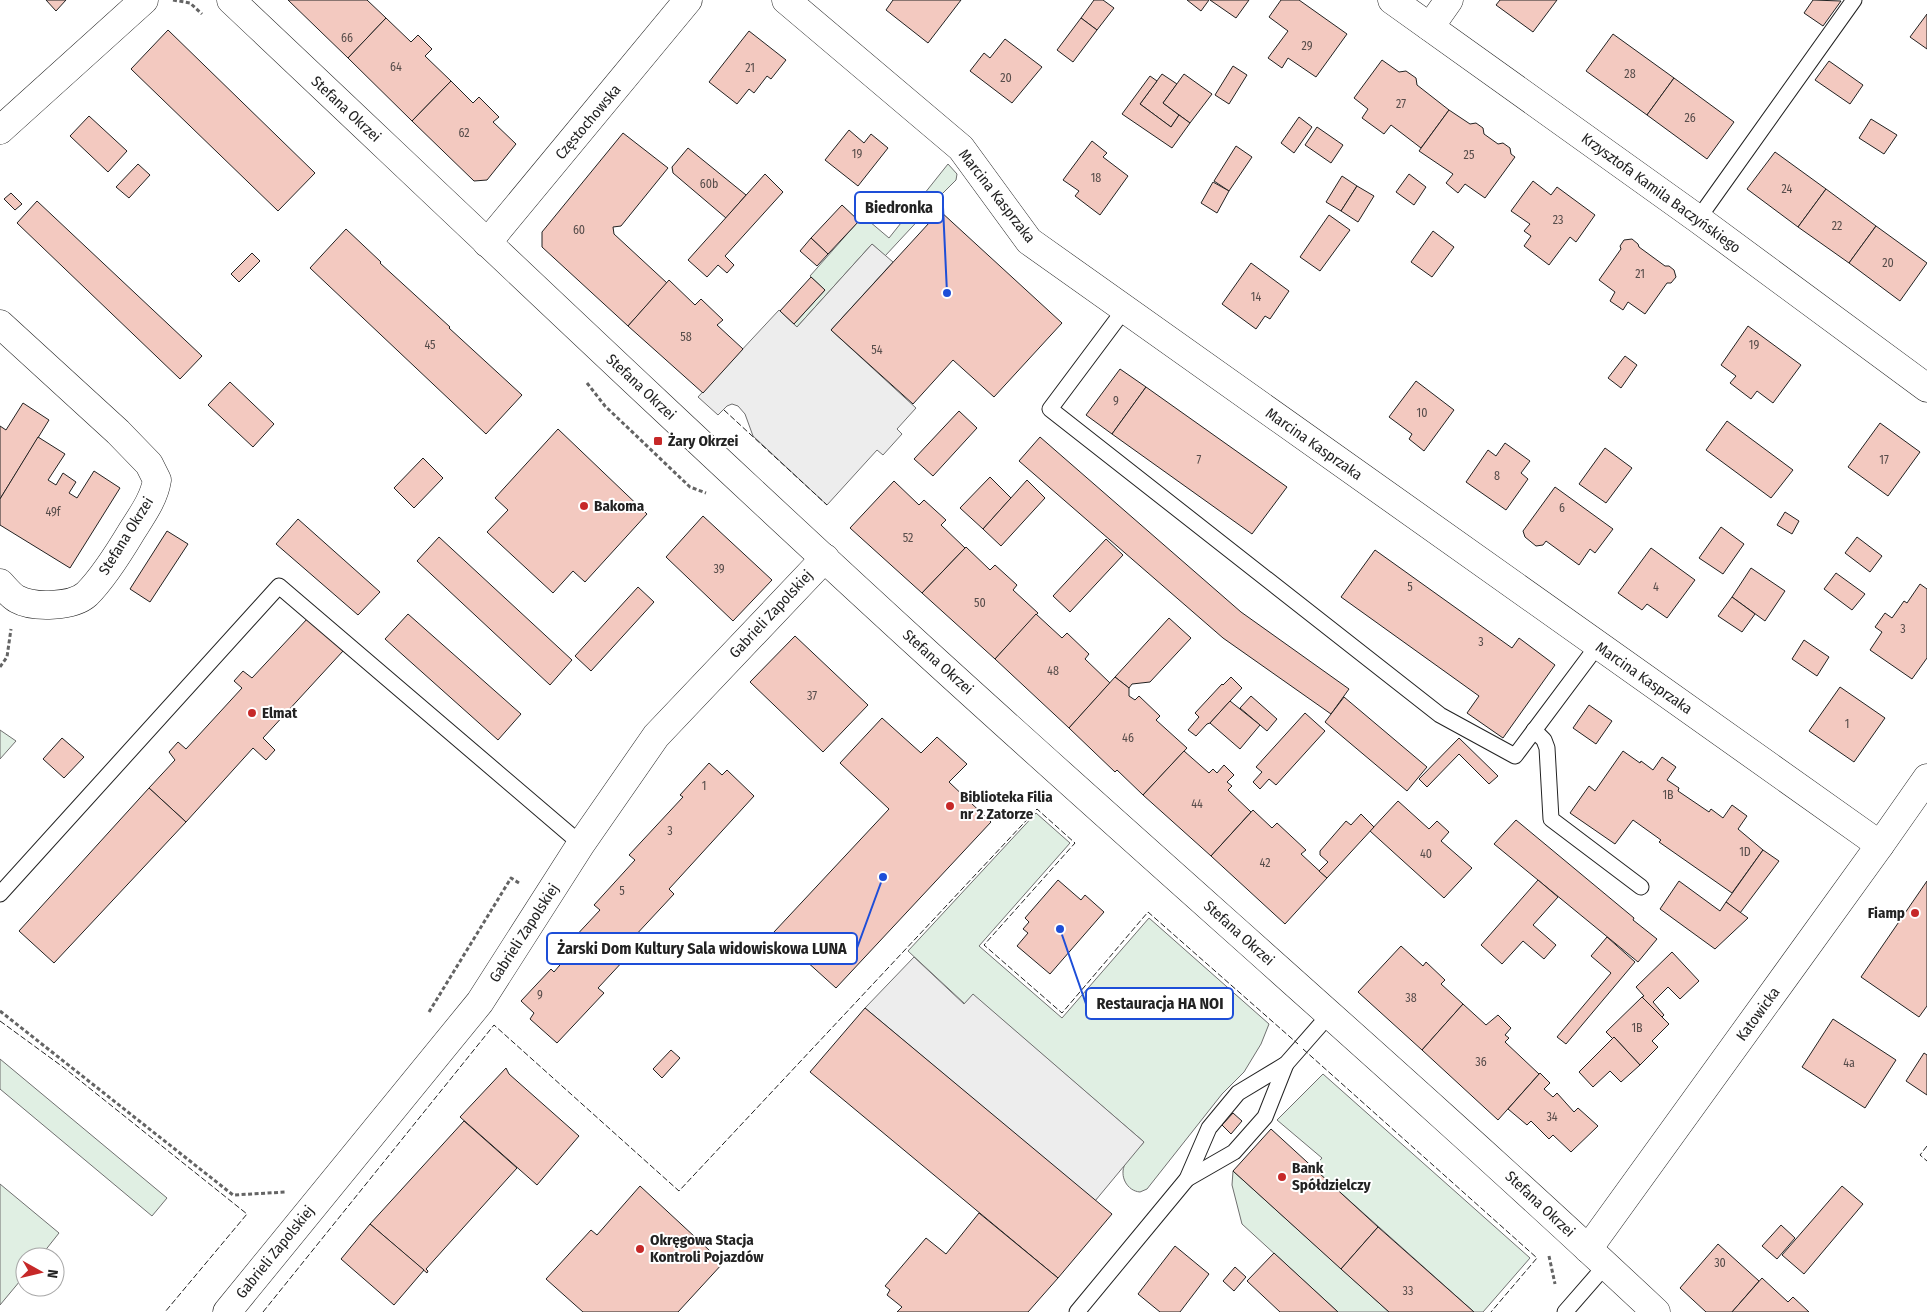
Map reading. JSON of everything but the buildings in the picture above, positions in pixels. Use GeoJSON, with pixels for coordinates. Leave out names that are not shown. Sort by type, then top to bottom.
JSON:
{"type":"FeatureCollection","features":[{"type":"Feature","properties":{"kind":"street"},"geometry":{"type":"LineString","coordinates":[[0,130],[144,0]]}},
{"type":"Feature","properties":{"kind":"street","name":"Stefana Okrzei"},"geometry":{"type":"LineString","coordinates":[[231,0],[487,243],[824,558],[1471,1141],[1656,1312]]}},
{"type":"Feature","properties":{"kind":"street","name":"Częstochowska"},"geometry":{"type":"LineString","coordinates":[[487,243],[688,0]]}},
{"type":"Feature","properties":{"kind":"street","name":"Marcina Kasprzaka"},"geometry":{"type":"LineString","coordinates":[[786,0],[961,148],[1029,242],[1880,845]]}},
{"type":"Feature","properties":{"kind":"street","name":"Krzysztofa Kamila Baczyńskiego"},"geometry":{"type":"LineString","coordinates":[[1392,0],[1698,219],[1927,388]]}},
{"type":"Feature","properties":{"kind":"street"},"geometry":{"type":"LineString","coordinates":[[1430,27],[1449,0]]}},
{"type":"Feature","properties":{"kind":"street","name":"Stefana Okrzei"},"geometry":{"type":"LineString","coordinates":[[0,324],[118,432],[149,464],[157,480],[152,496],[120,552],[86,595],[72,602],[57,605],[36,604],[8,591]]}},
{"type":"Feature","properties":{"kind":"street","name":"Gabrieli Zapolskiej"},"geometry":{"type":"LineString","coordinates":[[226,1312],[480,1002],[581,844],[656,736],[824,558]]}},
{"type":"Feature","properties":{"kind":"street","name":"Katowicka"},"geometry":{"type":"LineString","coordinates":[[1597,1257],[1927,778]]}},
{"type":"Feature","properties":{"kind":"lane"},"geometry":{"type":"LineString","coordinates":[[1698,219],[1854,0]]}},
{"type":"Feature","properties":{"kind":"lane"},"geometry":{"type":"LineString","coordinates":[[1124,310],[1050,410],[1440,715],[1515,756],[1598,645]]}},
{"type":"Feature","properties":{"kind":"lane"},"geometry":{"type":"LineString","coordinates":[[0,894],[279,586],[581,844]]}},
{"type":"Feature","properties":{"kind":"lane"},"geometry":{"type":"LineString","coordinates":[[1534,730],[1544,740],[1547,748],[1551,819],[1641,887]]}},
{"type":"Feature","properties":{"kind":"lane"},"geometry":{"type":"LineString","coordinates":[[1077,1312],[1187,1179],[1209,1128],[1238,1093],[1286,1064],[1329,1015]]}},
{"type":"Feature","properties":{"kind":"lane"},"geometry":{"type":"LineString","coordinates":[[1187,1179],[1234,1152],[1265,1117],[1286,1064]]}},
{"type":"Feature","properties":{"kind":"lane","name":"Katowicka"},"geometry":{"type":"LineString","coordinates":[[1565,1312],[1597,1257]]}},
{"type":"Feature","properties":{"kind":"path"},"geometry":{"type":"LineString","coordinates":[[0,667],[7,657],[8,591]]}},
{"type":"Feature","properties":{"kind":"path"},"geometry":{"type":"LineString","coordinates":[[0,1011],[233,1195],[292,1192]]}},
{"type":"Feature","properties":{"kind":"green space"},"geometry":{"type":"Polygon","coordinates":[[[948,164],[957,174],[956,180],[938,198],[934,197],[925,213],[885,256],[872,244],[797,327],[794,324],[825,290],[810,276],[863,216],[889,238],[948,164]]]}},
{"type":"Feature","properties":{"kind":"green space"},"geometry":{"type":"Polygon","coordinates":[[[0,730],[16,741],[0,759],[0,730]]]}},
{"type":"Feature","properties":{"kind":"green space"},"geometry":{"type":"Polygon","coordinates":[[[1036,813],[1070,843],[979,946],[1062,1018],[1149,918],[1269,1024],[1261,1044],[1244,1072],[1222,1094],[1147,1189],[1140,1192],[1131,1189],[1125,1182],[1123,1169],[1131,1155],[1144,1142],[973,995],[965,1004],[908,951],[1036,813]]]}},
{"type":"Feature","properties":{"kind":"green space"},"geometry":{"type":"Polygon","coordinates":[[[0,1059],[167,1198],[152,1216],[0,1089],[0,1059]]]}},
{"type":"Feature","properties":{"kind":"green space"},"geometry":{"type":"Polygon","coordinates":[[[1323,1074],[1530,1258],[1483,1312],[1474,1312],[1313,1168],[1322,1158],[1277,1120],[1323,1074]]]}},
{"type":"Feature","properties":{"kind":"green space"},"geometry":{"type":"Polygon","coordinates":[[[1233,1171],[1389,1312],[1338,1312],[1242,1224],[1232,1185],[1233,1171]]]}},
{"type":"Feature","properties":{"kind":"green space"},"geometry":{"type":"Polygon","coordinates":[[[0,1184],[59,1233],[48,1247],[15,1247],[15,1287],[0,1305],[0,1184]]]}},
{"type":"Feature","properties":{"kind":"shaded area"},"geometry":{"type":"Polygon","coordinates":[[[872,244],[893,262],[831,330],[916,408],[897,429],[902,434],[883,455],[877,450],[827,505],[753,436],[745,414],[738,406],[732,404],[727,406],[718,415],[698,397],[779,310],[797,327],[872,244]]]}},
{"type":"Feature","properties":{"kind":"shaded area"},"geometry":{"type":"Polygon","coordinates":[[[914,957],[964,1004],[973,994],[1144,1142],[1095,1201],[865,1008],[914,957]]]}},
{"type":"Feature","properties":{"kind":"fence"},"geometry":{"type":"LineString","coordinates":[[724,410],[827,505]]}},
{"type":"Feature","properties":{"kind":"fence"},"geometry":{"type":"LineString","coordinates":[[263,1312],[494,1025],[679,1191],[1037,809],[1075,843],[984,945],[1062,1013],[1148,912],[1298,1044]]}},
{"type":"Feature","properties":{"kind":"fence"},"geometry":{"type":"LineString","coordinates":[[0,1021],[63,1067],[247,1214],[165,1312]]}},
{"type":"Feature","properties":{"kind":"fence"},"geometry":{"type":"LineString","coordinates":[[1303,1049],[1537,1258],[1491,1312]]}},
{"type":"Feature","properties":{"kind":"fence"},"geometry":{"type":"LineString","coordinates":[[1927,1146],[1920,1155],[1927,1161]]}},
{"type":"Feature","properties":{"kind":"place","name":"Biedronka"},"geometry":{"type":"Point","coordinates":[947,293]}},
{"type":"Feature","properties":{"kind":"place","name":"Żary Okrzei"},"geometry":{"type":"Point","coordinates":[658,441]}},
{"type":"Feature","properties":{"kind":"place","name":"Bakoma"},"geometry":{"type":"Point","coordinates":[584,506]}},
{"type":"Feature","properties":{"kind":"place","name":"Elmat"},"geometry":{"type":"Point","coordinates":[252,713]}},
{"type":"Feature","properties":{"kind":"place","name":"Biblioteka Filia nr 2 Zatorze"},"geometry":{"type":"Point","coordinates":[950,806]}},
{"type":"Feature","properties":{"kind":"place","name":"Żarski Dom Kultury Sala widowiskowa LUNA"},"geometry":{"type":"Point","coordinates":[883,877]}},
{"type":"Feature","properties":{"kind":"place","name":"Fiamp"},"geometry":{"type":"Point","coordinates":[1915,913]}},
{"type":"Feature","properties":{"kind":"place","name":"Restauracja HA NOI"},"geometry":{"type":"Point","coordinates":[1060,929]}},
{"type":"Feature","properties":{"kind":"place","name":"Bank Spółdzielczy"},"geometry":{"type":"Point","coordinates":[1282,1177]}},
{"type":"Feature","properties":{"kind":"place","name":"Okręgowa Stacja Kontroli Pojazdów"},"geometry":{"type":"Point","coordinates":[640,1249]}}]}
